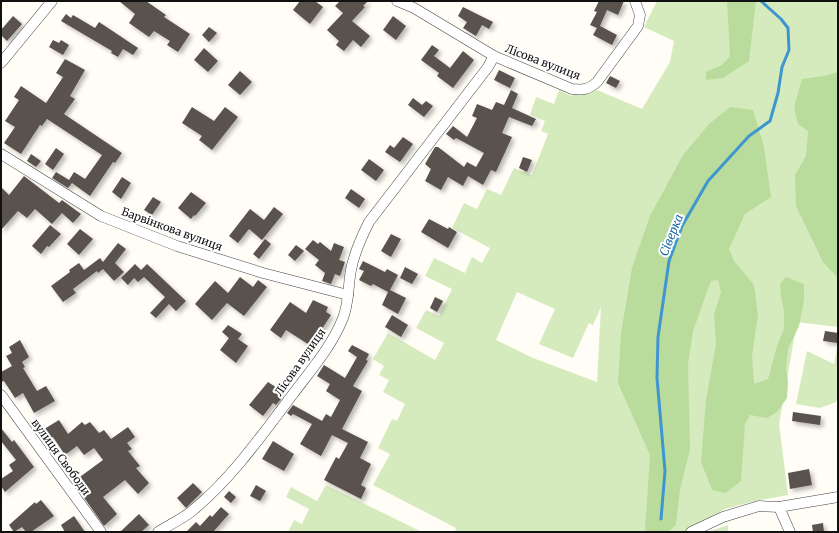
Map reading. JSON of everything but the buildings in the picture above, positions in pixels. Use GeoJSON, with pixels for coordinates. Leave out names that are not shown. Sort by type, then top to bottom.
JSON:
{"type":"FeatureCollection","features":[{"type":"Feature","properties":{"kind":"street"},"geometry":{"type":"LineString","coordinates":[[1,63],[52,1]]}},
{"type":"Feature","properties":{"kind":"street","name":"Лісова вулиця"},"geometry":{"type":"LineString","coordinates":[[401,2],[494,56],[572,88],[583,90],[589,89],[597,82],[638,26],[640,15],[635,1]]}},
{"type":"Feature","properties":{"kind":"street","name":"Лісова вулиця"},"geometry":{"type":"LineString","coordinates":[[158,532],[190,512],[220,486],[245,458],[334,337],[343,317],[348,295],[351,270],[358,243],[369,222],[488,67],[494,56]]}},
{"type":"Feature","properties":{"kind":"street","name":"Барвінкова вулиця"},"geometry":{"type":"LineString","coordinates":[[1,154],[101,216],[177,246],[263,273],[348,295]]}},
{"type":"Feature","properties":{"kind":"street","name":"вулиця Свободи"},"geometry":{"type":"LineString","coordinates":[[1,395],[101,532]]}},
{"type":"Feature","properties":{"kind":"street"},"geometry":{"type":"LineString","coordinates":[[691,532],[724,516],[760,506],[780,507],[838,497]]}},
{"type":"Feature","properties":{"kind":"street"},"geometry":{"type":"LineString","coordinates":[[780,507],[790,532]]}},
{"type":"Feature","properties":{"kind":"green space"},"geometry":{"type":"Polygon","coordinates":[[[657,1],[838,1],[838,327],[797,322],[779,424],[788,495],[755,501],[725,509],[685,532],[455,532],[456,528],[373,485],[390,454],[378,448],[392,419],[397,421],[405,404],[383,392],[389,380],[379,375],[384,366],[373,359],[388,333],[435,360],[444,343],[416,328],[426,310],[439,316],[452,289],[425,276],[434,258],[465,273],[472,257],[482,263],[490,248],[452,228],[464,203],[477,209],[487,189],[501,195],[514,168],[532,175],[548,134],[541,131],[545,121],[530,115],[536,97],[554,104],[559,90],[572,96],[574,92],[586,94],[597,90],[642,109],[670,62],[674,41],[644,27],[657,1]],[[517,292],[496,340],[533,358],[597,382],[601,307],[593,325],[589,323],[573,358],[539,344],[555,309],[517,292]]]}},
{"type":"Feature","properties":{"kind":"green space"},"geometry":{"type":"Polygon","coordinates":[[[727,1],[756,1],[749,61],[723,78],[706,80],[706,72],[722,65],[730,56],[727,1]]]}},
{"type":"Feature","properties":{"kind":"green space"},"geometry":{"type":"Polygon","coordinates":[[[838,72],[838,278],[823,262],[796,206],[795,175],[806,156],[808,131],[798,124],[794,107],[802,79],[824,76],[838,72]]]}},
{"type":"Feature","properties":{"kind":"green space"},"geometry":{"type":"Polygon","coordinates":[[[730,107],[753,110],[764,147],[771,197],[745,214],[729,249],[734,261],[754,285],[758,315],[752,356],[754,384],[768,379],[777,346],[784,328],[784,311],[780,284],[786,277],[804,284],[804,300],[799,326],[788,349],[786,369],[788,381],[787,398],[777,412],[767,418],[750,415],[745,424],[741,481],[726,493],[712,490],[701,462],[706,400],[716,344],[714,315],[721,292],[718,280],[711,281],[693,331],[688,364],[690,449],[680,490],[676,525],[668,532],[645,532],[650,455],[618,383],[621,333],[632,268],[650,216],[683,155],[709,124],[730,107]]]}},
{"type":"Feature","properties":{"kind":"green space"},"geometry":{"type":"Polygon","coordinates":[[[838,344],[838,393],[836,402],[820,408],[796,404],[807,351],[834,364],[838,344]]]}},
{"type":"Feature","properties":{"kind":"green space"},"geometry":{"type":"Polygon","coordinates":[[[326,485],[422,532],[288,532],[294,520],[302,524],[309,509],[286,497],[291,487],[317,501],[326,485]]]}},
{"type":"Feature","properties":{"kind":"green space"},"geometry":{"type":"Polygon","coordinates":[[[728,525],[728,532],[708,532],[728,525]]]}},
{"type":"Feature","properties":{"kind":"waterway","name":"Сіверка"},"geometry":{"type":"LineString","coordinates":[[661,519],[665,471],[657,378],[658,337],[669,261],[682,226],[708,181],[749,136],[770,121],[778,93],[782,67],[789,50],[788,28],[781,19],[761,1]]}}]}
